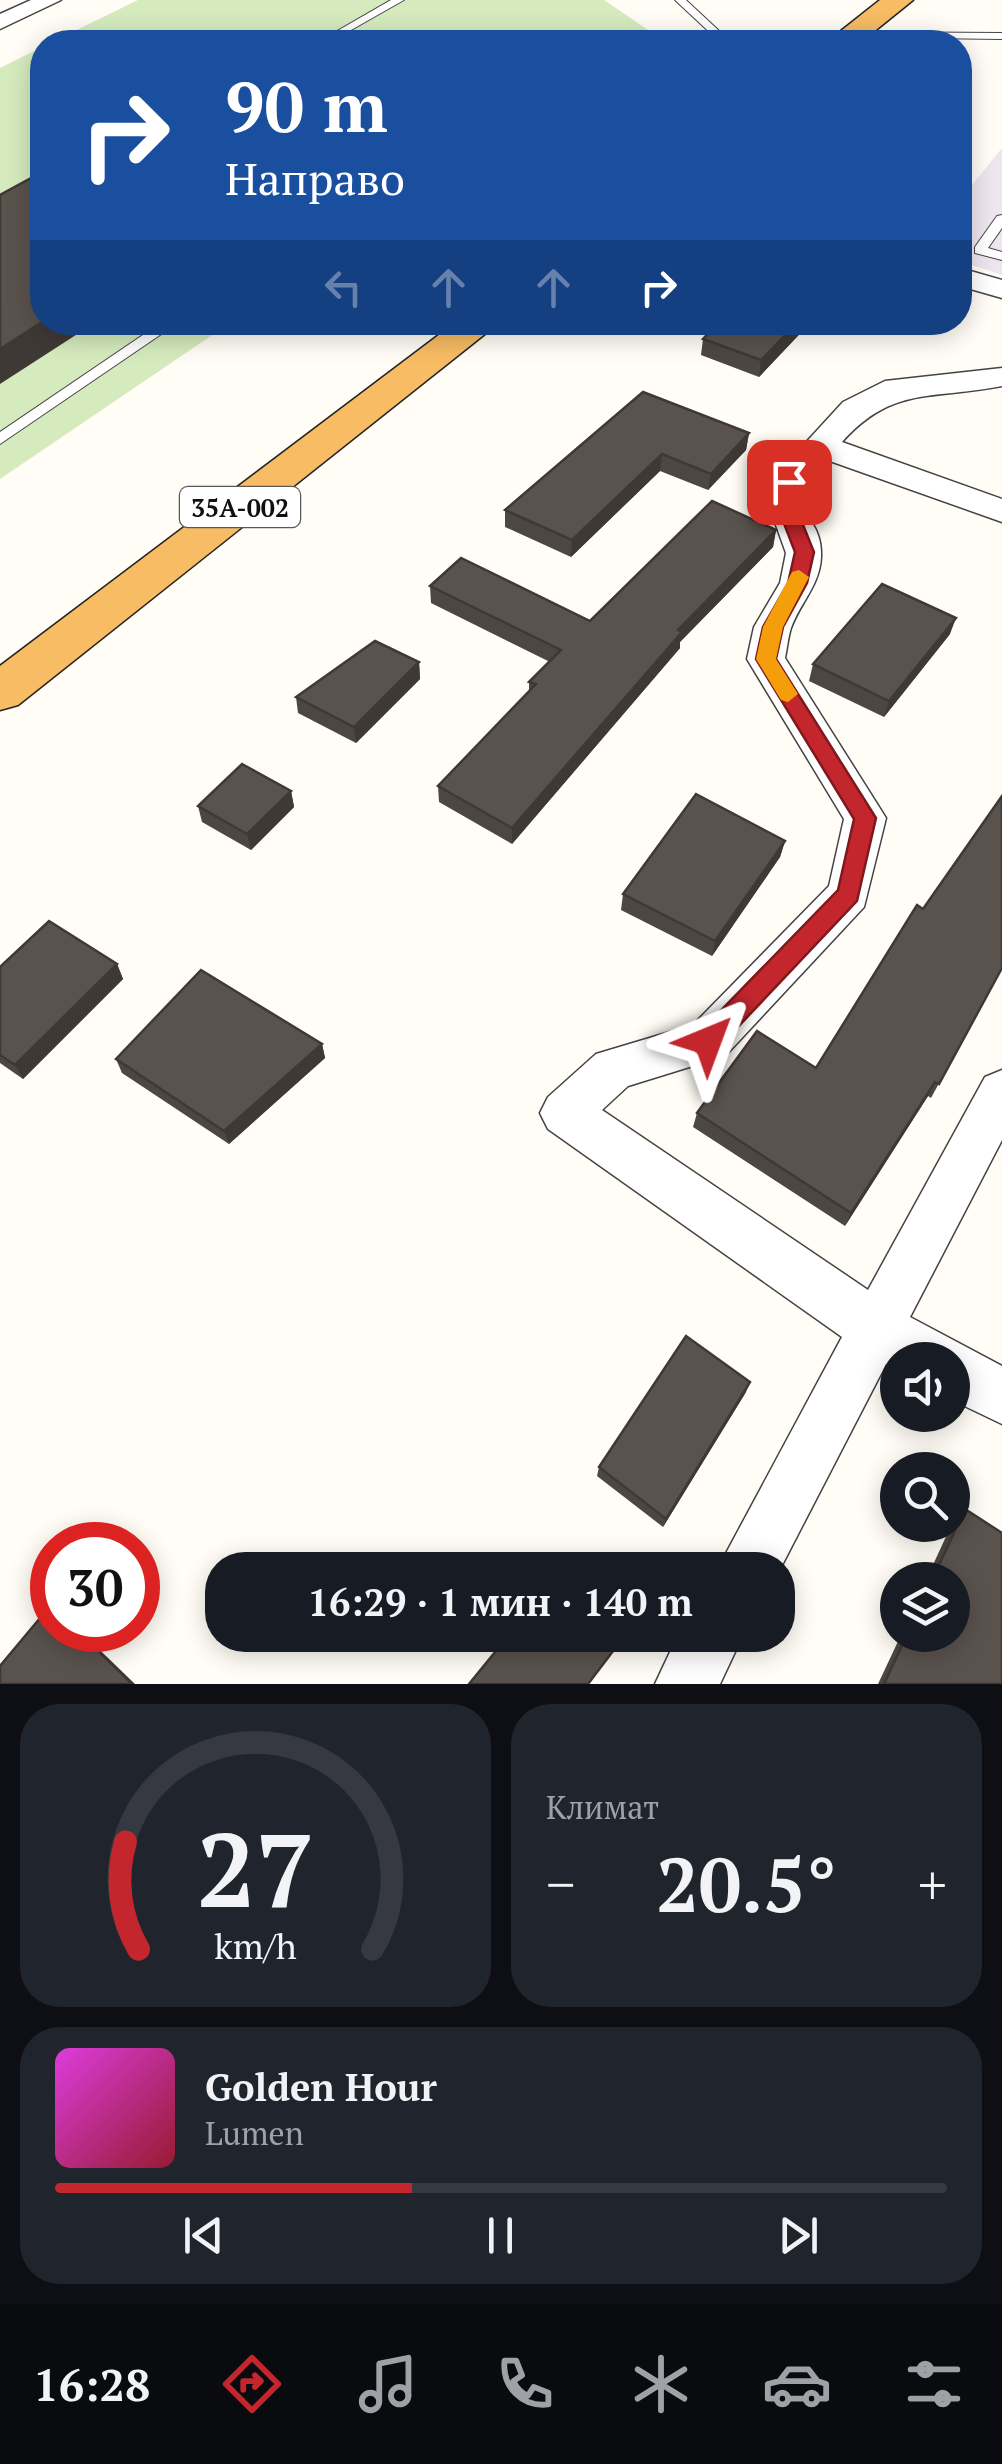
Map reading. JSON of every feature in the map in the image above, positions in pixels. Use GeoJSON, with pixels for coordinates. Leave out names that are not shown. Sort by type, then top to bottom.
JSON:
{"type":"FeatureCollection","features":[{"type":"Feature","properties":{"kind":"highway"},"geometry":{"type":"LineString","coordinates":[[868,30],[899,0]]}},
{"type":"Feature","properties":{"kind":"highway","name":"35А-002"},"geometry":{"type":"LineString","coordinates":[[0,692],[464,335]]}},
{"type":"Feature","properties":{"kind":"street"},"geometry":{"type":"LineString","coordinates":[[0,22],[50,0]]}},
{"type":"Feature","properties":{"kind":"street"},"geometry":{"type":"LineString","coordinates":[[972,280],[1002,289]]}},
{"type":"Feature","properties":{"kind":"street"},"geometry":{"type":"LineString","coordinates":[[901,1342],[876,1329],[565,1113],[613,1069],[708,1041],[849,894],[865,818],[766,659],[773,627],[798,583],[804,552],[784,500],[789,482],[824,447],[854,408],[896,388],[955,386],[1002,377]]}},
{"type":"Feature","properties":{"kind":"street"},"geometry":{"type":"LineString","coordinates":[[824,447],[1002,511]]}},
{"type":"Feature","properties":{"kind":"street"},"geometry":{"type":"LineString","coordinates":[[757,1552],[1002,1092]]}},
{"type":"Feature","properties":{"kind":"street"},"geometry":{"type":"LineString","coordinates":[[970,1379],[1002,1396]]}},
{"type":"Feature","properties":{"kind":"street"},"geometry":{"type":"LineString","coordinates":[[686,1684],[703,1652]]}},
{"type":"Feature","properties":{"kind":"lane"},"geometry":{"type":"LineString","coordinates":[[345,30],[400,0]]}},
{"type":"Feature","properties":{"kind":"lane"},"geometry":{"type":"LineString","coordinates":[[680,0],[713,30]]}},
{"type":"Feature","properties":{"kind":"lane"},"geometry":{"type":"LineString","coordinates":[[972,37],[1002,36]]}},
{"type":"Feature","properties":{"kind":"lane"},"geometry":{"type":"LineString","coordinates":[[1002,219],[980,250],[1002,256]]}},
{"type":"Feature","properties":{"kind":"lane"},"geometry":{"type":"LineString","coordinates":[[0,439],[153,335]]}},
{"type":"Feature","properties":{"kind":"shaded area"},"geometry":{"type":"Polygon","coordinates":[[[1002,148],[1002,275],[972,265],[972,185],[1002,148]]]}},
{"type":"Feature","properties":{"kind":"green space"},"geometry":{"type":"Polygon","coordinates":[[[138,0],[604,0],[648,30],[77,30],[138,0]]]}},
{"type":"Feature","properties":{"kind":"green space"},"geometry":{"type":"Polygon","coordinates":[[[30,53],[30,335],[212,335],[0,479],[0,68],[30,53]]]}},
{"type":"Feature","properties":{"kind":"building"},"geometry":{"type":"Polygon","coordinates":[[[30,179],[30,330],[0,349],[0,195],[30,179]]]}},
{"type":"Feature","properties":{"kind":"building"},"geometry":{"type":"Polygon","coordinates":[[[707,335],[785,335],[761,360],[703,339],[707,335]]]}},
{"type":"Feature","properties":{"kind":"building"},"geometry":{"type":"Polygon","coordinates":[[[643,392],[749,433],[711,474],[662,454],[572,540],[505,510],[643,392]]]}},
{"type":"Feature","properties":{"kind":"building"},"geometry":{"type":"Polygon","coordinates":[[[712,501],[776,530],[678,630],[682,632],[512,828],[438,786],[536,684],[529,682],[561,650],[430,586],[461,558],[590,621],[712,501]]]}},
{"type":"Feature","properties":{"kind":"building"},"geometry":{"type":"Polygon","coordinates":[[[882,584],[956,618],[889,701],[813,664],[882,584]]]}},
{"type":"Feature","properties":{"kind":"building"},"geometry":{"type":"Polygon","coordinates":[[[375,641],[419,662],[354,727],[296,697],[375,641]]]}},
{"type":"Feature","properties":{"kind":"building"},"geometry":{"type":"Polygon","coordinates":[[[242,764],[291,791],[247,834],[198,806],[242,764]]]}},
{"type":"Feature","properties":{"kind":"building"},"geometry":{"type":"Polygon","coordinates":[[[696,794],[785,841],[715,941],[623,894],[696,794]]]}},
{"type":"Feature","properties":{"kind":"building"},"geometry":{"type":"Polygon","coordinates":[[[1002,796],[1002,968],[939,1084],[935,1082],[851,1213],[697,1113],[757,1031],[816,1068],[917,905],[923,909],[1002,796]]]}},
{"type":"Feature","properties":{"kind":"building"},"geometry":{"type":"Polygon","coordinates":[[[49,921],[117,964],[15,1065],[0,1055],[0,967],[49,921]]]}},
{"type":"Feature","properties":{"kind":"building"},"geometry":{"type":"Polygon","coordinates":[[[201,970],[322,1044],[224,1131],[116,1059],[201,970]]]}},
{"type":"Feature","properties":{"kind":"building"},"geometry":{"type":"Polygon","coordinates":[[[686,1336],[750,1382],[666,1519],[599,1467],[686,1336]]]}},
{"type":"Feature","properties":{"kind":"building"},"geometry":{"type":"Polygon","coordinates":[[[970,1512],[1002,1533],[1002,1684],[884,1684],[899,1652],[970,1652],[970,1562],[940,1562],[950,1542],[970,1542],[970,1512]]]}},
{"type":"Feature","properties":{"kind":"building"},"geometry":{"type":"Polygon","coordinates":[[[30,1630],[30,1652],[99,1652],[132,1684],[0,1684],[0,1666],[30,1630]]]}},
{"type":"Feature","properties":{"kind":"building"},"geometry":{"type":"Polygon","coordinates":[[[495,1652],[612,1652],[588,1684],[469,1684],[495,1652]]]}},
{"type":"Feature","properties":{"kind":"slow traffic"},"geometry":{"type":"LineString","coordinates":[[788,694],[766,659],[773,627],[799,577]]}},
{"type":"Feature","properties":{"kind":"route"},"geometry":{"type":"LineString","coordinates":[[708,1041],[849,894],[865,818],[766,659],[773,627],[798,583],[804,552],[784,500],[789,482]]}}]}
